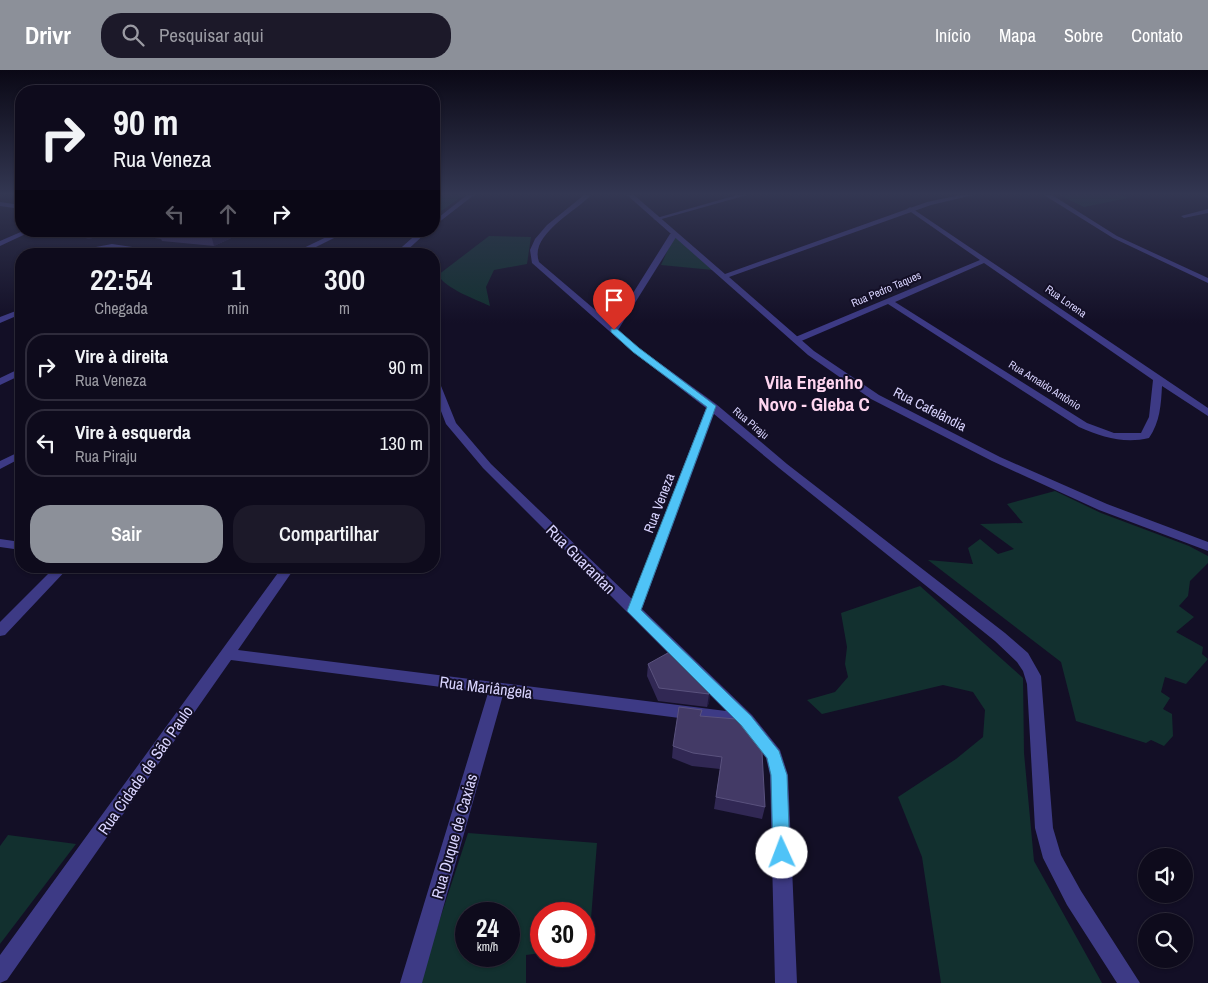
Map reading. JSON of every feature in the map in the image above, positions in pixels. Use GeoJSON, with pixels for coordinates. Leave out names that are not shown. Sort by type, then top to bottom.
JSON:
{"type":"FeatureCollection","features":[{"type":"Feature","properties":{"kind":"street"},"geometry":{"type":"LineString","coordinates":[[0,244],[15,238]]}},
{"type":"Feature","properties":{"kind":"street"},"geometry":{"type":"LineString","coordinates":[[308,248],[331,238]]}},
{"type":"Feature","properties":{"kind":"street"},"geometry":{"type":"LineString","coordinates":[[405,248],[417,238]]}},
{"type":"Feature","properties":{"kind":"street","name":"Rua Piraju"},"geometry":{"type":"LineString","coordinates":[[541,238],[534,246],[532,255],[536,263],[545,272],[636,350],[712,406],[783,466],[1015,649],[1027,663],[1033,674],[1044,828],[1052,858],[1074,898],[1129,983]]}},
{"type":"Feature","properties":{"kind":"street"},"geometry":{"type":"LineString","coordinates":[[614,330],[672,238]]}},
{"type":"Feature","properties":{"kind":"street","name":"Rua Cafelândia"},"geometry":{"type":"LineString","coordinates":[[678,238],[796,340],[847,379],[908,416],[996,459],[1103,507],[1208,547]]}},
{"type":"Feature","properties":{"kind":"street"},"geometry":{"type":"LineString","coordinates":[[723,277],[831,238]]}},
{"type":"Feature","properties":{"kind":"street","name":"Rua Lorena"},"geometry":{"type":"LineString","coordinates":[[953,238],[1208,412]]}},
{"type":"Feature","properties":{"kind":"street"},"geometry":{"type":"LineString","coordinates":[[1113,238],[1208,281]]}},
{"type":"Feature","properties":{"kind":"street"},"geometry":{"type":"LineString","coordinates":[[100,248],[112,246],[126,248]]}},
{"type":"Feature","properties":{"kind":"street","name":"Rua Pedro Taques"},"geometry":{"type":"LineString","coordinates":[[796,340],[986,260]]}},
{"type":"Feature","properties":{"kind":"street","name":"Rua Arnaldo Antônio"},"geometry":{"type":"LineString","coordinates":[[888,301],[1083,424],[1105,434],[1121,438],[1146,436],[1153,422],[1158,379]]}},
{"type":"Feature","properties":{"kind":"street"},"geometry":{"type":"LineString","coordinates":[[0,320],[15,314]]}},
{"type":"Feature","properties":{"kind":"street"},"geometry":{"type":"LineString","coordinates":[[0,382],[15,374]]}},
{"type":"Feature","properties":{"kind":"street","name":"Rua Guarantan"},"geometry":{"type":"LineString","coordinates":[[440,396],[451,424],[487,466],[746,720],[774,755],[779,775],[786,983]]}},
{"type":"Feature","properties":{"kind":"street","name":"Rua Veneza"},"geometry":{"type":"LineString","coordinates":[[634,611],[712,406]]}},
{"type":"Feature","properties":{"kind":"street"},"geometry":{"type":"LineString","coordinates":[[0,466],[15,457]]}},
{"type":"Feature","properties":{"kind":"street"},"geometry":{"type":"LineString","coordinates":[[0,543],[15,545]]}},
{"type":"Feature","properties":{"kind":"street"},"geometry":{"type":"LineString","coordinates":[[0,631],[57,573]]}},
{"type":"Feature","properties":{"kind":"street","name":"Rua Cidade de São Paulo"},"geometry":{"type":"LineString","coordinates":[[0,973],[285,573]]}},
{"type":"Feature","properties":{"kind":"street","name":"Rua Mariângela"},"geometry":{"type":"LineString","coordinates":[[227,654],[746,720]]}},
{"type":"Feature","properties":{"kind":"street","name":"Rua Duque de Caxias"},"geometry":{"type":"LineString","coordinates":[[411,983],[497,689]]}},
{"type":"Feature","properties":{"kind":"green space"},"geometry":{"type":"Polygon","coordinates":[[[487,238],[531,238],[527,264],[494,270],[486,287],[490,306],[447,285],[440,278],[440,273],[487,238]]]}},
{"type":"Feature","properties":{"kind":"green space"},"geometry":{"type":"Polygon","coordinates":[[[673,238],[676,238],[713,270],[661,265],[673,238]]]}},
{"type":"Feature","properties":{"kind":"green space"},"geometry":{"type":"Polygon","coordinates":[[[1055,491],[1101,513],[1189,546],[1208,556],[1208,563],[1190,581],[1188,596],[1179,606],[1194,617],[1176,632],[1203,647],[1202,654],[1208,659],[1186,684],[1165,677],[1161,692],[1170,698],[1163,709],[1172,714],[1173,736],[1164,746],[1151,740],[1146,743],[1076,721],[1061,662],[928,560],[973,564],[968,548],[980,539],[998,554],[1014,549],[980,524],[1023,523],[1007,504],[1055,491]]]}},
{"type":"Feature","properties":{"kind":"green space"},"geometry":{"type":"Polygon","coordinates":[[[920,586],[1023,678],[1024,753],[1034,861],[1102,983],[941,983],[922,857],[898,797],[956,759],[983,737],[985,710],[973,692],[943,685],[822,714],[807,700],[835,692],[848,677],[845,664],[847,647],[841,613],[920,586]]]}},
{"type":"Feature","properties":{"kind":"green space"},"geometry":{"type":"Polygon","coordinates":[[[468,833],[597,843],[592,902],[530,902],[530,954],[526,955],[526,983],[419,983],[468,833]]]}},
{"type":"Feature","properties":{"kind":"green space"},"geometry":{"type":"Polygon","coordinates":[[[8,835],[76,844],[0,944],[0,846],[8,835]]]}},
{"type":"Feature","properties":{"kind":"building"},"geometry":{"type":"Polygon","coordinates":[[[675,649],[710,691],[709,694],[659,688],[648,664],[675,649]]]}},
{"type":"Feature","properties":{"kind":"building"},"geometry":{"type":"Polygon","coordinates":[[[679,707],[702,710],[700,716],[736,719],[762,752],[765,807],[716,797],[722,757],[693,753],[673,746],[679,707]]]}},
{"type":"Feature","properties":{"kind":"district","name":"Vila Engenho Novo - Gleba C"},"geometry":{"type":"Point","coordinates":[814,393]}},
{"type":"Feature","properties":{"kind":"route"},"geometry":{"type":"LineString","coordinates":[[614,330],[636,350],[712,406],[634,611],[746,720],[774,755],[779,775],[782,853]]}}]}
